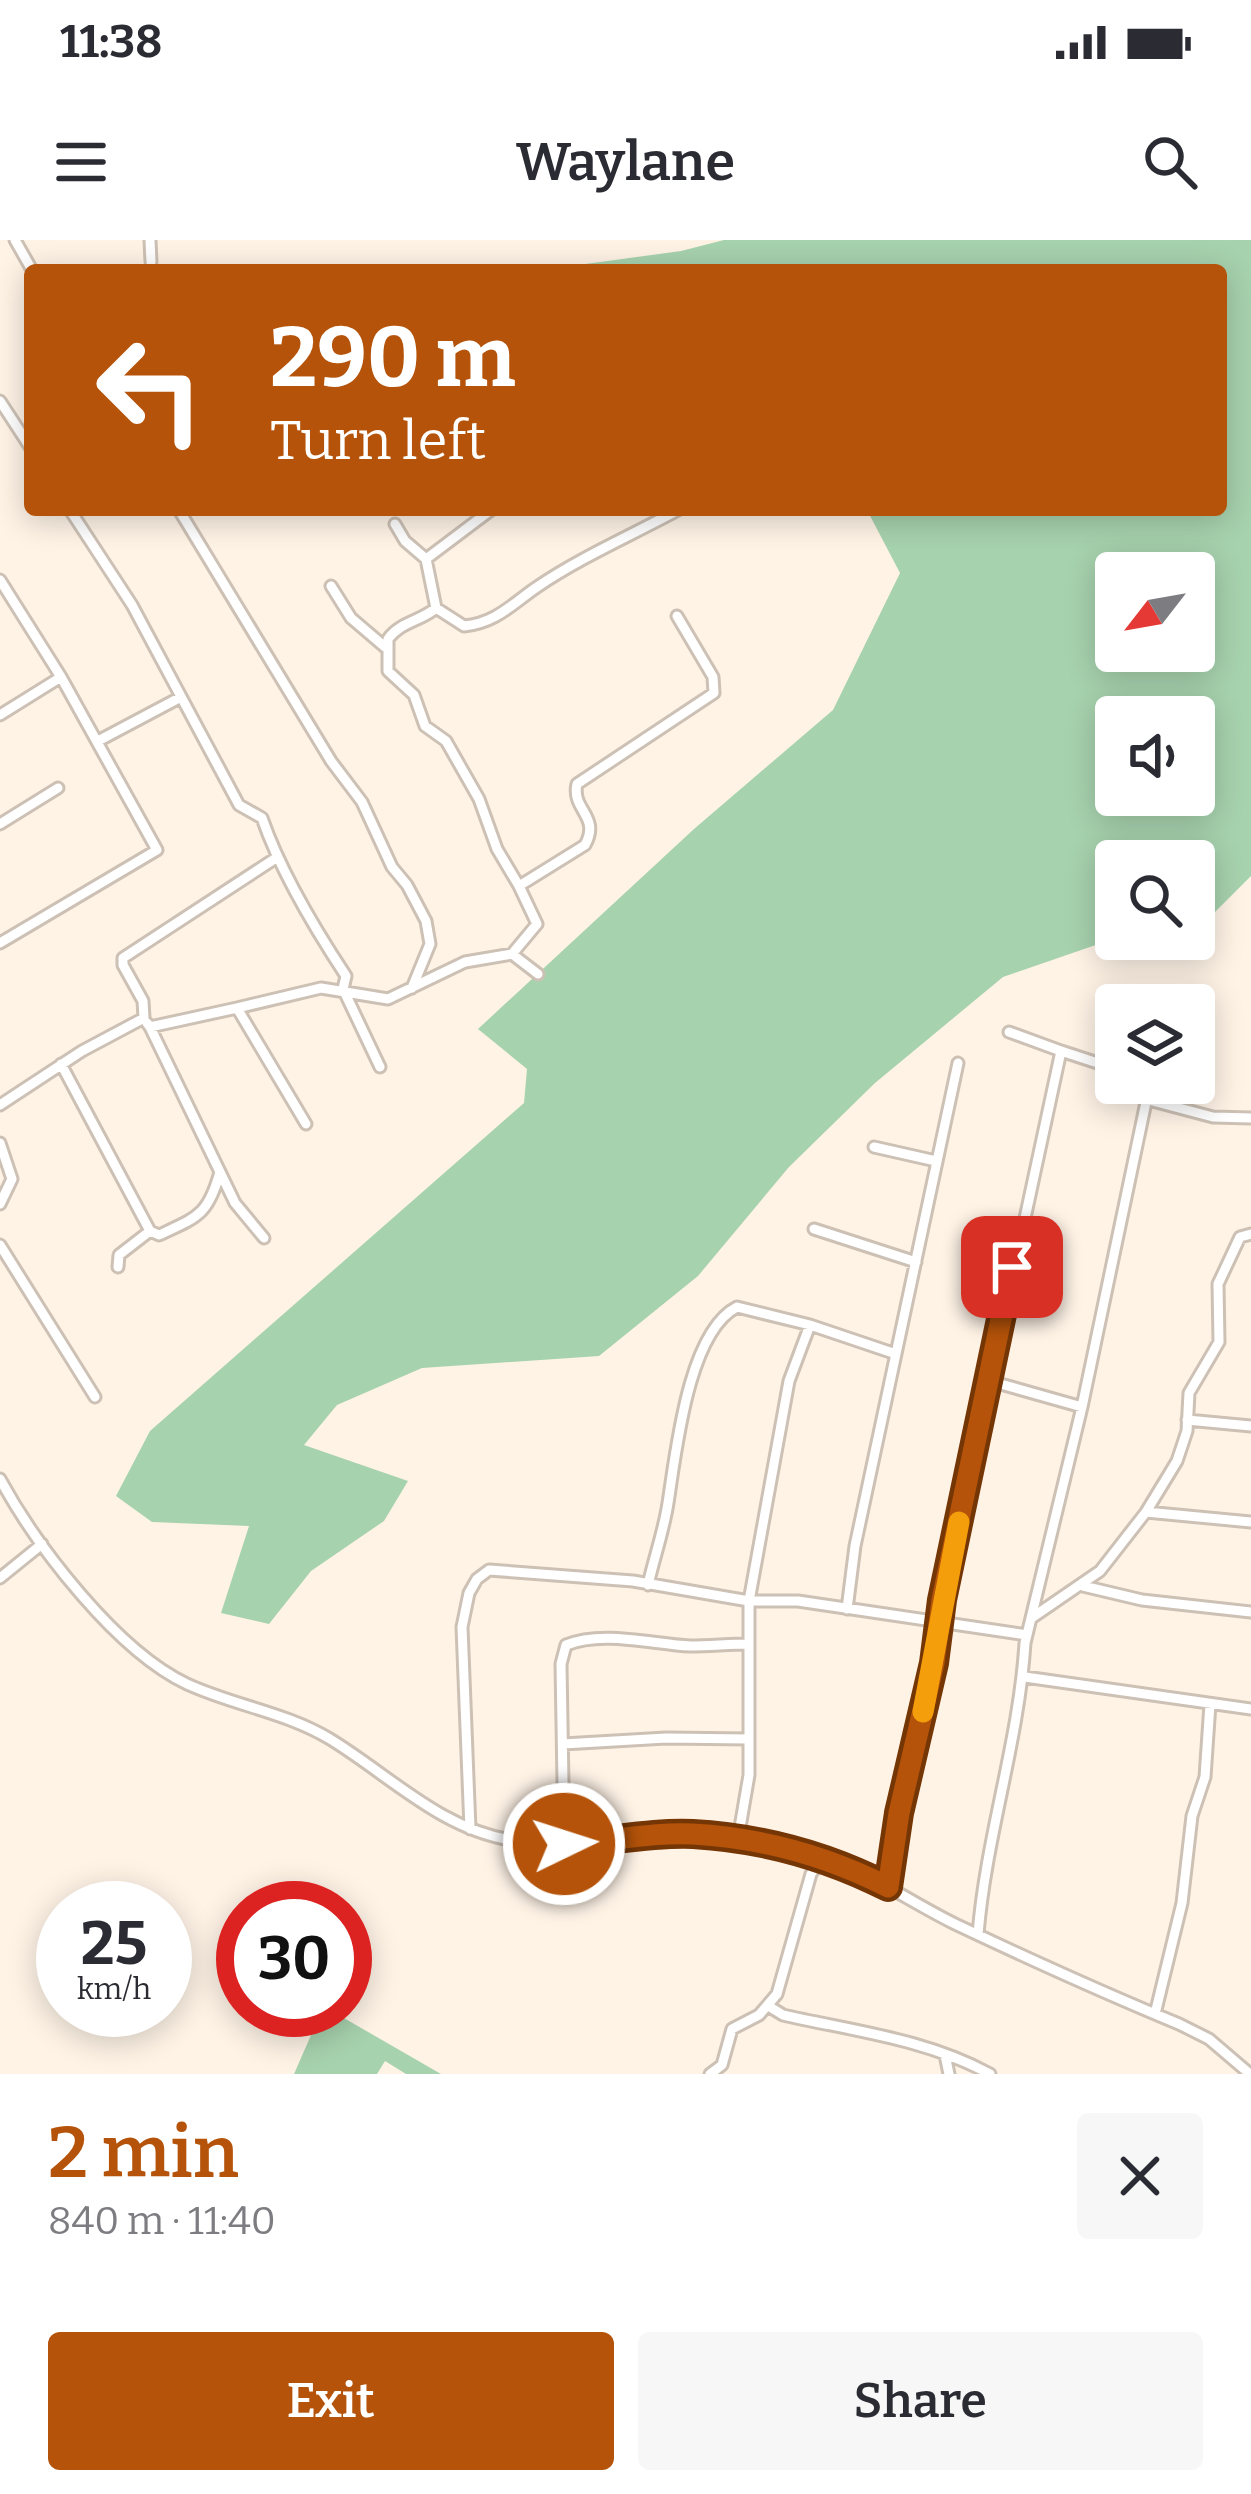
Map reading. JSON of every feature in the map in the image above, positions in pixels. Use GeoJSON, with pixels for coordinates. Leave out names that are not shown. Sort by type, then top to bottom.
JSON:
{"type":"FeatureCollection","features":[{"type":"Feature","properties":{"kind":"street"},"geometry":{"type":"LineString","coordinates":[[150,240],[151,262]]}},
{"type":"Feature","properties":{"kind":"street"},"geometry":{"type":"LineString","coordinates":[[0,400],[24,438]]}},
{"type":"Feature","properties":{"kind":"street"},"geometry":{"type":"LineString","coordinates":[[74,516],[132,605],[239,806],[262,818],[276,857],[346,976],[343,989],[380,1067]]}},
{"type":"Feature","properties":{"kind":"street"},"geometry":{"type":"LineString","coordinates":[[183,516],[331,760],[362,802],[392,868],[426,921],[430,944],[412,988]]}},
{"type":"Feature","properties":{"kind":"street"},"geometry":{"type":"LineString","coordinates":[[426,559],[482,516]]}},
{"type":"Feature","properties":{"kind":"street"},"geometry":{"type":"LineString","coordinates":[[395,524],[415,553],[426,559],[436,608],[464,626],[510,610],[537,587],[667,516]]}},
{"type":"Feature","properties":{"kind":"street"},"geometry":{"type":"LineString","coordinates":[[0,580],[5,599],[62,677],[157,850],[0,943]]}},
{"type":"Feature","properties":{"kind":"street"},"geometry":{"type":"LineString","coordinates":[[332,586],[351,618],[385,647]]}},
{"type":"Feature","properties":{"kind":"street"},"geometry":{"type":"LineString","coordinates":[[0,1105],[61,1064],[147,1023],[321,988],[378,999],[465,962],[512,953],[537,924],[446,741],[425,726],[414,695],[388,671],[385,647],[394,632],[436,608]]}},
{"type":"Feature","properties":{"kind":"street"},"geometry":{"type":"LineString","coordinates":[[519,886],[585,845],[592,829],[576,796],[581,780],[714,693],[713,677],[677,616]]}},
{"type":"Feature","properties":{"kind":"street"},"geometry":{"type":"LineString","coordinates":[[0,715],[62,677]]}},
{"type":"Feature","properties":{"kind":"street"},"geometry":{"type":"LineString","coordinates":[[98,741],[181,697]]}},
{"type":"Feature","properties":{"kind":"street"},"geometry":{"type":"LineString","coordinates":[[0,824],[58,788]]}},
{"type":"Feature","properties":{"kind":"street"},"geometry":{"type":"LineString","coordinates":[[264,1238],[235,1203],[147,1023],[143,1001],[123,958],[276,857]]}},
{"type":"Feature","properties":{"kind":"street"},"geometry":{"type":"LineString","coordinates":[[512,953],[538,974]]}},
{"type":"Feature","properties":{"kind":"street"},"geometry":{"type":"LineString","coordinates":[[237,1008],[306,1124]]}},
{"type":"Feature","properties":{"kind":"street"},"geometry":{"type":"LineString","coordinates":[[1009,1032],[1095,1062]]}},
{"type":"Feature","properties":{"kind":"street"},"geometry":{"type":"LineString","coordinates":[[888,1887],[942,1600],[1061,1051]]}},
{"type":"Feature","properties":{"kind":"street"},"geometry":{"type":"LineString","coordinates":[[847,1609],[856,1546],[958,1063]]}},
{"type":"Feature","properties":{"kind":"street"},"geometry":{"type":"LineString","coordinates":[[61,1064],[150,1231],[159,1235],[174,1229],[211,1204],[220,1172]]}},
{"type":"Feature","properties":{"kind":"street"},"geometry":{"type":"LineString","coordinates":[[978,1934],[995,1810],[1025,1677],[1027,1635],[1082,1407],[1144,1104]]}},
{"type":"Feature","properties":{"kind":"street"},"geometry":{"type":"LineString","coordinates":[[1164,1104],[1213,1117],[1251,1118]]}},
{"type":"Feature","properties":{"kind":"street"},"geometry":{"type":"LineString","coordinates":[[0,1143],[12,1180],[0,1204]]}},
{"type":"Feature","properties":{"kind":"street"},"geometry":{"type":"LineString","coordinates":[[874,1147],[936,1161]]}},
{"type":"Feature","properties":{"kind":"street"},"geometry":{"type":"LineString","coordinates":[[814,1229],[916,1262]]}},
{"type":"Feature","properties":{"kind":"street"},"geometry":{"type":"LineString","coordinates":[[118,1267],[119,1255],[150,1231]]}},
{"type":"Feature","properties":{"kind":"street"},"geometry":{"type":"LineString","coordinates":[[1034,1617],[1100,1571],[1178,1461],[1189,1394],[1219,1342],[1221,1273],[1240,1237],[1251,1234]]}},
{"type":"Feature","properties":{"kind":"street"},"geometry":{"type":"LineString","coordinates":[[0,1245],[95,1397]]}},
{"type":"Feature","properties":{"kind":"street"},"geometry":{"type":"LineString","coordinates":[[648,1585],[668,1506],[693,1367],[721,1318],[737,1307],[896,1354]]}},
{"type":"Feature","properties":{"kind":"street"},"geometry":{"type":"LineString","coordinates":[[737,1839],[749,1775],[749,1600],[789,1381],[810,1325]]}},
{"type":"Feature","properties":{"kind":"street"},"geometry":{"type":"LineString","coordinates":[[990,1381],[1082,1407]]}},
{"type":"Feature","properties":{"kind":"street"},"geometry":{"type":"LineString","coordinates":[[1187,1420],[1251,1426]]}},
{"type":"Feature","properties":{"kind":"street"},"geometry":{"type":"LineString","coordinates":[[0,1479],[3,1492],[42,1544],[114,1629],[157,1669],[217,1697],[298,1720],[441,1816],[506,1839],[564,1844],[666,1834],[737,1839],[824,1857],[978,1934],[1209,2039],[1249,2069]]}},
{"type":"Feature","properties":{"kind":"street"},"geometry":{"type":"LineString","coordinates":[[1145,1511],[1251,1522]]}},
{"type":"Feature","properties":{"kind":"street"},"geometry":{"type":"LineString","coordinates":[[0,1578],[42,1544]]}},
{"type":"Feature","properties":{"kind":"street"},"geometry":{"type":"LineString","coordinates":[[470,1828],[462,1628],[469,1593],[489,1570],[749,1600],[798,1601],[1027,1635]]}},
{"type":"Feature","properties":{"kind":"street"},"geometry":{"type":"LineString","coordinates":[[1083,1586],[1142,1600],[1251,1612]]}},
{"type":"Feature","properties":{"kind":"street"},"geometry":{"type":"LineString","coordinates":[[564,1844],[561,1664],[565,1648],[571,1642],[748,1644]]}},
{"type":"Feature","properties":{"kind":"street"},"geometry":{"type":"LineString","coordinates":[[1025,1677],[1251,1709]]}},
{"type":"Feature","properties":{"kind":"street"},"geometry":{"type":"LineString","coordinates":[[1155,2014],[1182,1903],[1192,1816],[1204,1777],[1210,1704]]}},
{"type":"Feature","properties":{"kind":"street"},"geometry":{"type":"LineString","coordinates":[[563,1744],[748,1739]]}},
{"type":"Feature","properties":{"kind":"street"},"geometry":{"type":"LineString","coordinates":[[710,2074],[722,2065],[732,2029],[770,2007],[777,1994],[811,1874],[824,1857]]}},
{"type":"Feature","properties":{"kind":"street"},"geometry":{"type":"LineString","coordinates":[[770,2007],[783,2015],[882,2034],[960,2057],[990,2074]]}},
{"type":"Feature","properties":{"kind":"street"},"geometry":{"type":"LineString","coordinates":[[945,2055],[949,2074]]}},
{"type":"Feature","properties":{"kind":"green space"},"geometry":{"type":"Polygon","coordinates":[[[724,240],[1251,240],[1251,876],[1215,912],[1215,840],[1095,840],[1095,945],[1003,977],[875,1083],[789,1167],[698,1276],[599,1356],[422,1368],[337,1405],[304,1445],[408,1481],[384,1521],[311,1571],[269,1624],[221,1613],[249,1526],[152,1522],[116,1496],[150,1431],[524,1103],[527,1069],[478,1029],[694,829],[833,710],[900,573],[870,516],[1227,516],[1227,264],[585,264],[724,240]]]}},
{"type":"Feature","properties":{"kind":"green space"},"geometry":{"type":"Polygon","coordinates":[[[372,2034],[441,2074],[406,2074],[385,2061],[377,2074],[294,2074],[310,2037],[372,2034]]]}},
{"type":"Feature","properties":{"kind":"slow traffic"},"geometry":{"type":"LineString","coordinates":[[923,1712],[959,1522]]}},
{"type":"Feature","properties":{"kind":"route"},"geometry":{"type":"LineString","coordinates":[[564,1844],[666,1834],[737,1839],[824,1857],[888,1887],[899,1813],[934,1663],[942,1600],[1012,1267]]}}]}
